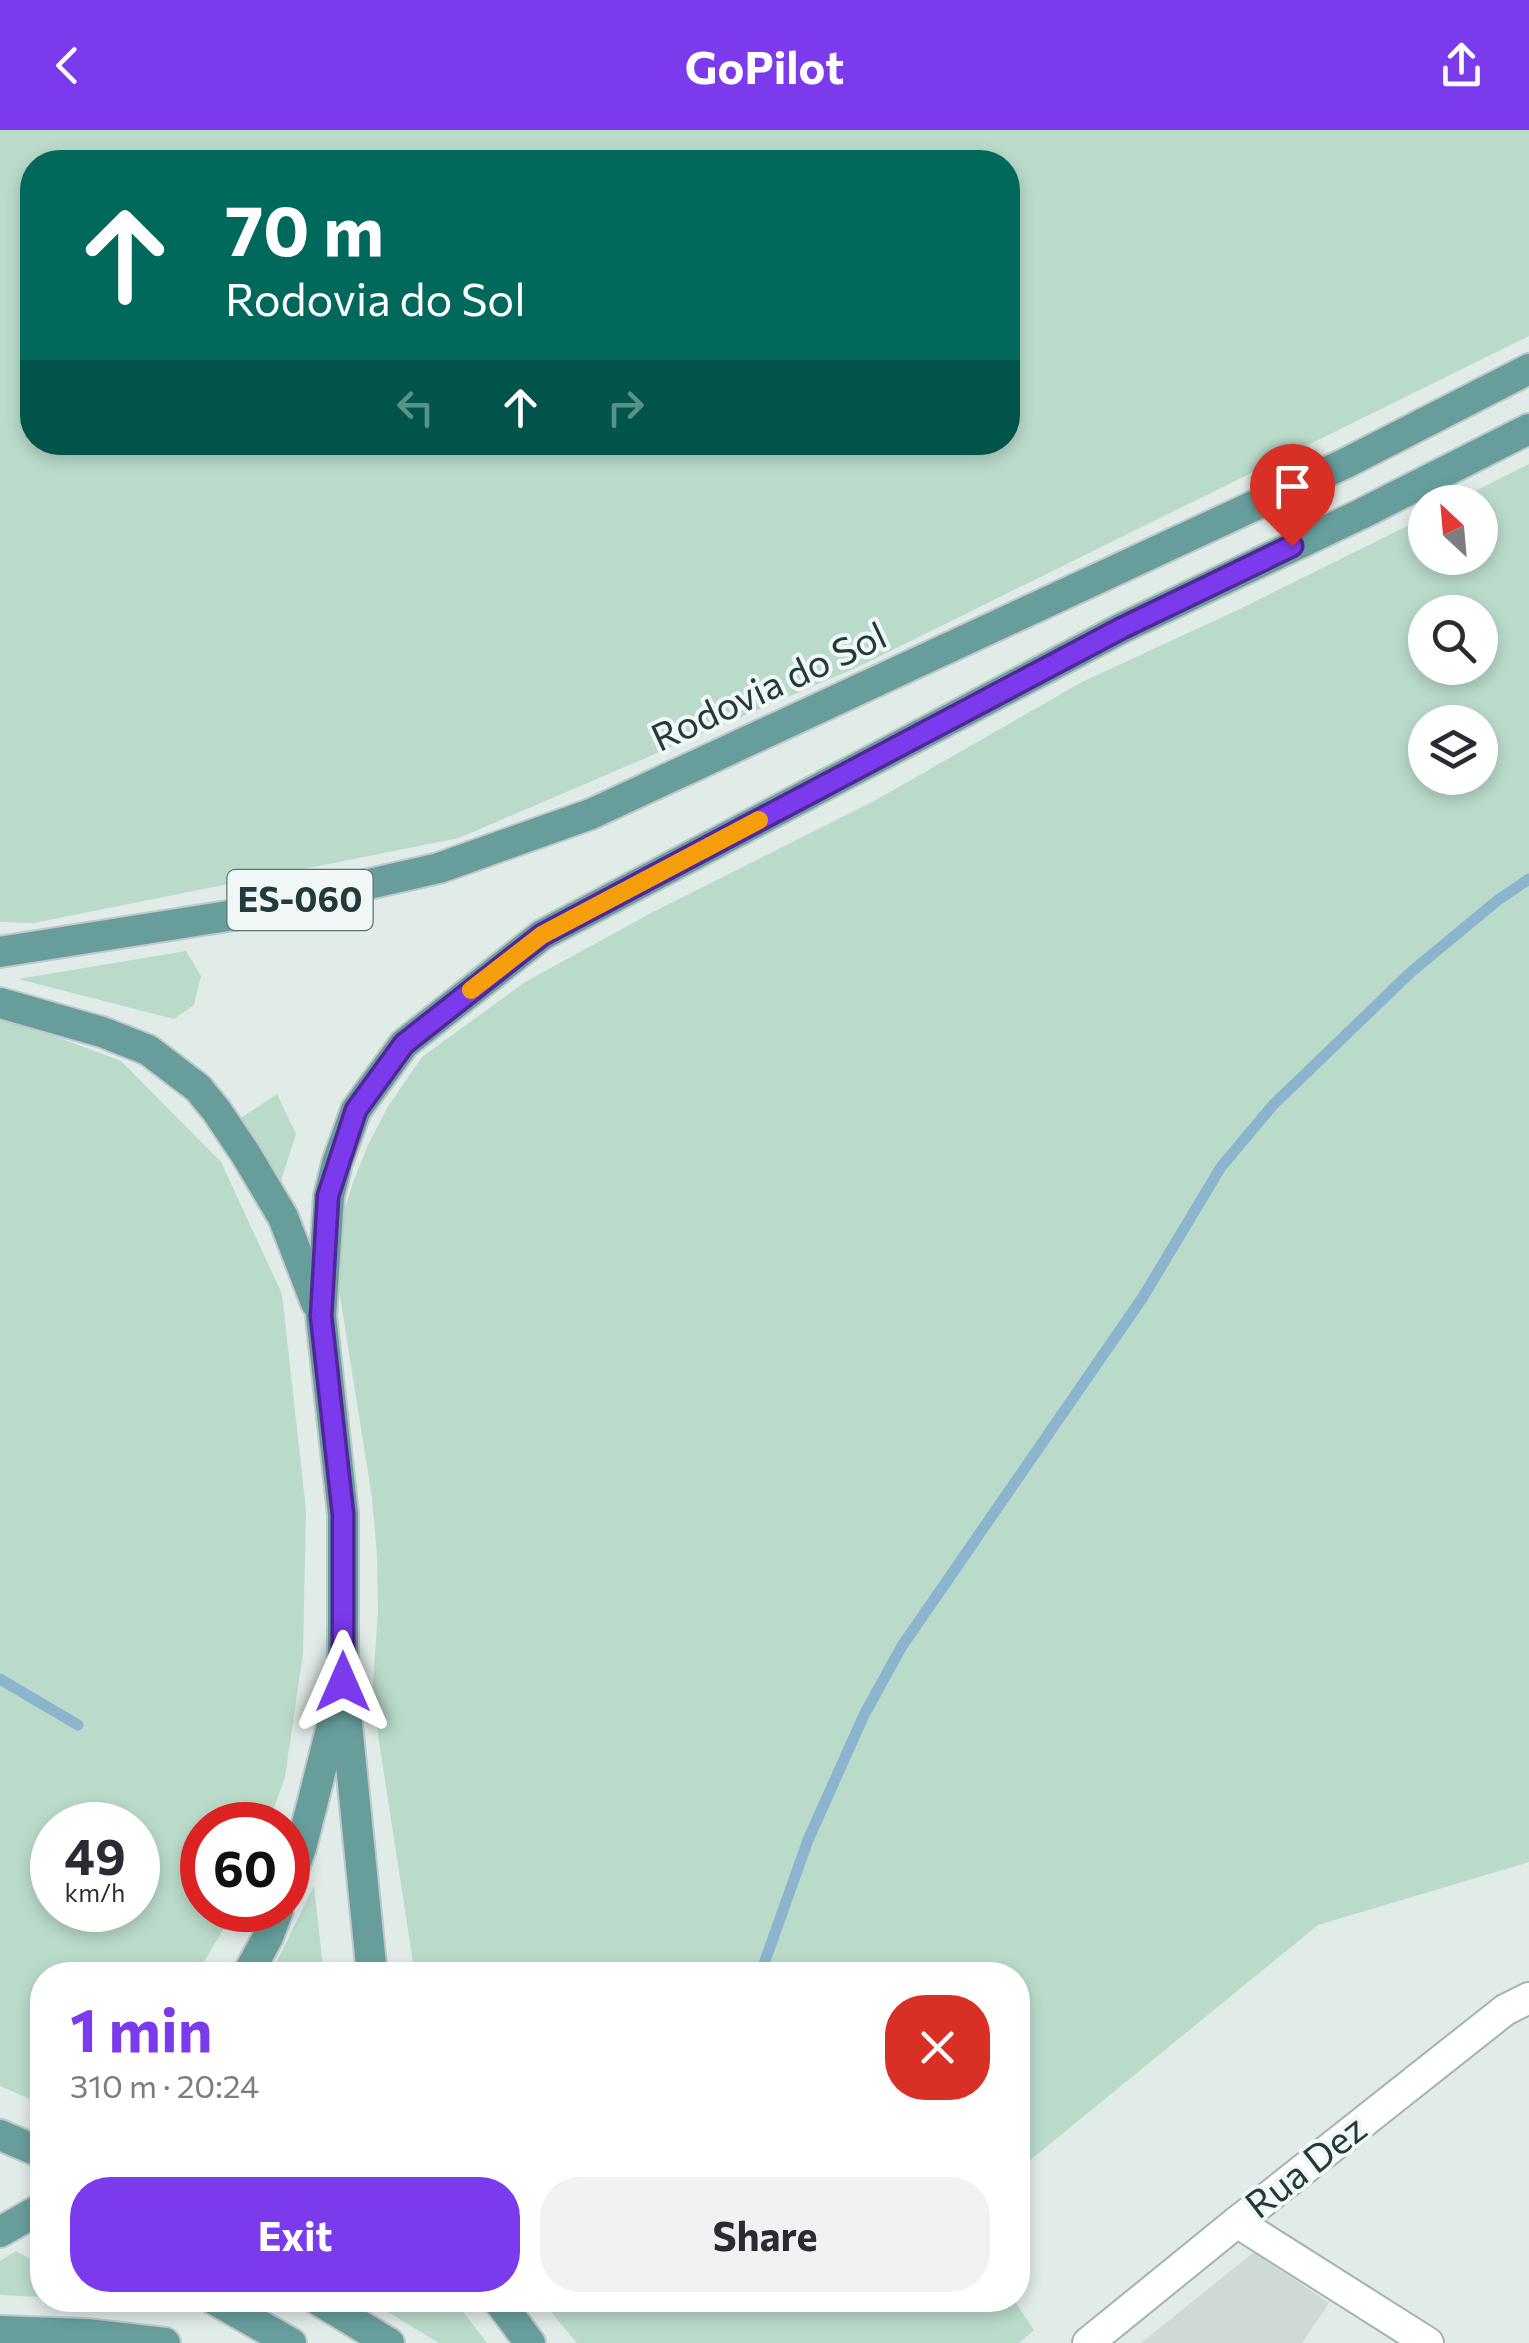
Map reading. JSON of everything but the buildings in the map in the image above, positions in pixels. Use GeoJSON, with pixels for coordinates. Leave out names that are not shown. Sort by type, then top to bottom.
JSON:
{"type":"FeatureCollection","features":[{"type":"Feature","properties":{"kind":"main road","name":"Rodovia do Sol"},"geometry":{"type":"LineString","coordinates":[[0,952],[234,915],[439,868],[591,814],[1346,463],[1529,369]]}},
{"type":"Feature","properties":{"kind":"main road"},"geometry":{"type":"LineString","coordinates":[[371,1962],[343,1682],[343,1514],[321,1316],[328,1196],[356,1110],[404,1044],[542,935],[1122,628],[1529,429]]}},
{"type":"Feature","properties":{"kind":"main road"},"geometry":{"type":"LineString","coordinates":[[0,1003],[102,1032],[148,1050],[198,1088],[245,1153],[282,1217],[321,1316]]}},
{"type":"Feature","properties":{"kind":"main road"},"geometry":{"type":"LineString","coordinates":[[310,1809],[343,1682]]}},
{"type":"Feature","properties":{"kind":"main road"},"geometry":{"type":"LineString","coordinates":[[254,1962],[270,1932]]}},
{"type":"Feature","properties":{"kind":"main road"},"geometry":{"type":"LineString","coordinates":[[0,2135],[30,2148]]}},
{"type":"Feature","properties":{"kind":"main road"},"geometry":{"type":"LineString","coordinates":[[0,2202],[30,2212]]}},
{"type":"Feature","properties":{"kind":"main road"},"geometry":{"type":"LineString","coordinates":[[0,2232],[30,2219]]}},
{"type":"Feature","properties":{"kind":"main road"},"geometry":{"type":"LineString","coordinates":[[236,2312],[290,2343]]}},
{"type":"Feature","properties":{"kind":"main road"},"geometry":{"type":"LineString","coordinates":[[338,2312],[389,2343]]}},
{"type":"Feature","properties":{"kind":"main road"},"geometry":{"type":"LineString","coordinates":[[507,2312],[530,2343]]}},
{"type":"Feature","properties":{"kind":"main road"},"geometry":{"type":"LineString","coordinates":[[0,2331],[86,2334],[165,2343]]}},
{"type":"Feature","properties":{"kind":"street","name":"Rua Dez"},"geometry":{"type":"LineString","coordinates":[[1088,2343],[1505,2010],[1529,1998]]}},
{"type":"Feature","properties":{"kind":"street"},"geometry":{"type":"LineString","coordinates":[[1236,2222],[1428,2343]]}},
{"type":"Feature","properties":{"kind":"shaded area"},"geometry":{"type":"Polygon","coordinates":[[[1254,2252],[1329,2303],[1302,2343],[1141,2343],[1254,2252]]]}},
{"type":"Feature","properties":{"kind":"green space"},"geometry":{"type":"Polygon","coordinates":[[[0,130],[1529,130],[1529,336],[860,666],[459,838],[34,923],[0,922],[0,130]]]}},
{"type":"Feature","properties":{"kind":"green space"},"geometry":{"type":"Polygon","coordinates":[[[1529,464],[1529,1862],[1318,1925],[1030,2160],[1030,1962],[413,1962],[372,1696],[378,1612],[377,1555],[372,1498],[334,1258],[353,1182],[387,1108],[422,1057],[525,982],[653,912],[876,800],[1082,682],[1408,525],[1408,575],[1498,575],[1498,485],[1487,485],[1529,464]]]}},
{"type":"Feature","properties":{"kind":"green space"},"geometry":{"type":"Polygon","coordinates":[[[186,951],[201,976],[194,1005],[174,1019],[18,979],[186,951]]]}},
{"type":"Feature","properties":{"kind":"green space"},"geometry":{"type":"Polygon","coordinates":[[[0,1020],[17,1022],[121,1061],[221,1162],[282,1294],[306,1510],[303,1653],[285,1777],[276,1802],[180,1802],[180,1932],[222,1932],[204,1962],[30,1962],[30,2099],[0,2086],[0,1020]]]}},
{"type":"Feature","properties":{"kind":"green space"},"geometry":{"type":"Polygon","coordinates":[[[277,1094],[296,1134],[273,1206],[223,1130],[277,1094]]]}},
{"type":"Feature","properties":{"kind":"green space"},"geometry":{"type":"Polygon","coordinates":[[[314,1886],[323,1962],[276,1962],[291,1932],[310,1932],[310,1894],[314,1886]]]}},
{"type":"Feature","properties":{"kind":"green space"},"geometry":{"type":"Polygon","coordinates":[[[16,2251],[30,2259],[30,2296],[0,2295],[0,2261],[16,2251]]]}},
{"type":"Feature","properties":{"kind":"green space"},"geometry":{"type":"Polygon","coordinates":[[[388,2312],[463,2312],[487,2343],[439,2343],[388,2312]]]}},
{"type":"Feature","properties":{"kind":"green space"},"geometry":{"type":"Polygon","coordinates":[[[551,2312],[1022,2312],[1034,2330],[1019,2343],[577,2343],[551,2312]]]}},
{"type":"Feature","properties":{"kind":"waterway"},"geometry":{"type":"LineString","coordinates":[[765,1962],[808,1840],[864,1715],[902,1646],[1143,1297],[1221,1167],[1273,1105],[1411,972],[1529,879]]}},
{"type":"Feature","properties":{"kind":"waterway"},"geometry":{"type":"LineString","coordinates":[[0,1679],[78,1725]]}},
{"type":"Feature","properties":{"kind":"slow traffic"},"geometry":{"type":"LineString","coordinates":[[471,990],[542,935],[759,820]]}},
{"type":"Feature","properties":{"kind":"route"},"geometry":{"type":"LineString","coordinates":[[343,1682],[343,1514],[321,1316],[328,1196],[356,1110],[404,1044],[542,935],[1122,628],[1292,546]]}}]}
